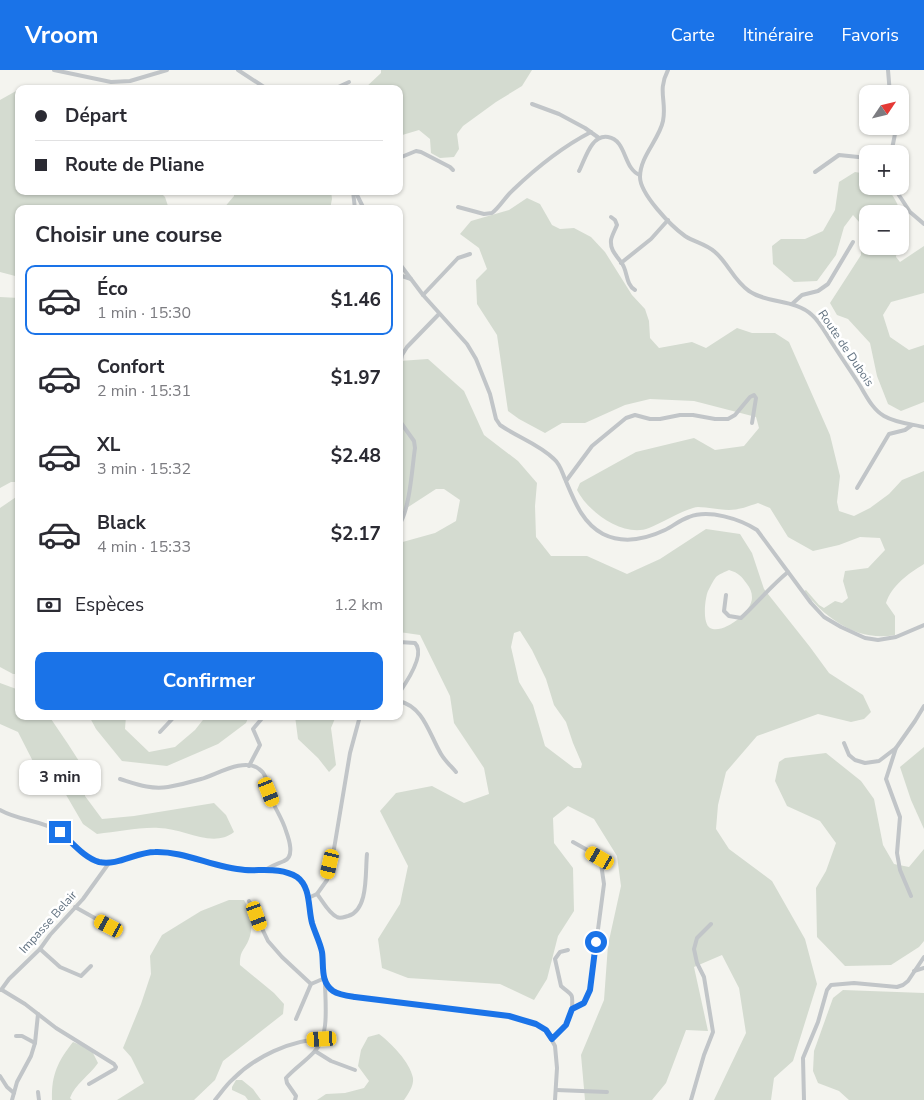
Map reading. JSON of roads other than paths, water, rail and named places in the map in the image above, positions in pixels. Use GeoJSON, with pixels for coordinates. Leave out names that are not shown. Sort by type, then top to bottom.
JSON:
{"type":"FeatureCollection","features":[{"type":"Feature","properties":{"kind":"street"},"geometry":{"type":"LineString","coordinates":[[54,70],[120,83],[167,70]]}},
{"type":"Feature","properties":{"kind":"street"},"geometry":{"type":"LineString","coordinates":[[238,70],[262,85]]}},
{"type":"Feature","properties":{"kind":"street"},"geometry":{"type":"LineString","coordinates":[[640,175],[664,117],[662,86],[668,70]]}},
{"type":"Feature","properties":{"kind":"street"},"geometry":{"type":"LineString","coordinates":[[888,70],[889,85]]}},
{"type":"Feature","properties":{"kind":"street"},"geometry":{"type":"LineString","coordinates":[[343,85],[349,82]]}},
{"type":"Feature","properties":{"kind":"street"},"geometry":{"type":"LineString","coordinates":[[532,104],[552,111],[599,138],[592,144],[579,171]]}},
{"type":"Feature","properties":{"kind":"street"},"geometry":{"type":"LineString","coordinates":[[458,207],[484,214],[492,213],[506,196],[540,166],[563,148],[591,132]]}},
{"type":"Feature","properties":{"kind":"street","name":"Route de Dubois"},"geometry":{"type":"LineString","coordinates":[[599,138],[610,137],[616,141],[631,170],[640,175],[648,197],[668,220],[684,235],[716,252],[738,281],[750,292],[764,298],[792,304],[807,310],[844,359],[872,406],[884,416],[899,422],[924,427]]}},
{"type":"Feature","properties":{"kind":"street"},"geometry":{"type":"LineString","coordinates":[[403,157],[422,152],[453,170]]}},
{"type":"Feature","properties":{"kind":"street"},"geometry":{"type":"LineString","coordinates":[[815,172],[839,156],[859,157]]}},
{"type":"Feature","properties":{"kind":"street"},"geometry":{"type":"LineString","coordinates":[[899,195],[910,212],[924,224]]}},
{"type":"Feature","properties":{"kind":"street"},"geometry":{"type":"LineString","coordinates":[[611,217],[617,225],[611,239],[612,247],[615,256],[622,262],[630,286],[635,290]]}},
{"type":"Feature","properties":{"kind":"street"},"geometry":{"type":"LineString","coordinates":[[622,262],[651,239],[668,220]]}},
{"type":"Feature","properties":{"kind":"street"},"geometry":{"type":"LineString","coordinates":[[792,304],[802,295],[818,291],[828,284],[853,242]]}},
{"type":"Feature","properties":{"kind":"street"},"geometry":{"type":"LineString","coordinates":[[423,295],[458,258],[470,254]]}},
{"type":"Feature","properties":{"kind":"street"},"geometry":{"type":"LineString","coordinates":[[403,269],[439,314],[468,344],[490,394],[496,419],[500,425],[556,460],[576,505],[588,522],[604,534],[627,540],[644,538],[665,530],[689,516],[701,514],[715,515],[746,523],[757,530],[811,603],[824,617],[859,636],[872,639],[887,639],[924,625]]}},
{"type":"Feature","properties":{"kind":"street"},"geometry":{"type":"LineString","coordinates":[[403,277],[411,280]]}},
{"type":"Feature","properties":{"kind":"street"},"geometry":{"type":"LineString","coordinates":[[403,353],[439,314]]}},
{"type":"Feature","properties":{"kind":"street"},"geometry":{"type":"LineString","coordinates":[[566,481],[592,446],[622,421],[631,416],[650,419],[693,415],[728,419],[735,415],[750,397],[754,395],[756,398],[752,423]]}},
{"type":"Feature","properties":{"kind":"street"},"geometry":{"type":"LineString","coordinates":[[857,488],[889,434],[905,430],[912,425]]}},
{"type":"Feature","properties":{"kind":"street"},"geometry":{"type":"LineString","coordinates":[[403,426],[414,441],[415,448],[403,519]]}},
{"type":"Feature","properties":{"kind":"street"},"geometry":{"type":"LineString","coordinates":[[726,595],[724,610],[729,616],[740,618],[758,603],[778,580],[788,572]]}},
{"type":"Feature","properties":{"kind":"street"},"geometry":{"type":"LineString","coordinates":[[403,642],[415,643],[419,647],[420,652],[403,686]]}},
{"type":"Feature","properties":{"kind":"street"},"geometry":{"type":"LineString","coordinates":[[403,702],[407,703],[421,715],[443,757],[456,772]]}},
{"type":"Feature","properties":{"kind":"street"},"geometry":{"type":"LineString","coordinates":[[911,896],[900,870],[897,852],[900,817],[886,779],[896,748],[924,706]]}},
{"type":"Feature","properties":{"kind":"street"},"geometry":{"type":"LineString","coordinates":[[160,732],[171,720]]}},
{"type":"Feature","properties":{"kind":"street"},"geometry":{"type":"LineString","coordinates":[[249,766],[260,744],[254,729],[261,720]]}},
{"type":"Feature","properties":{"kind":"street"},"geometry":{"type":"LineString","coordinates":[[308,898],[317,894],[327,880],[350,753],[359,720]]}},
{"type":"Feature","properties":{"kind":"street"},"geometry":{"type":"LineString","coordinates":[[844,743],[855,760],[873,763],[879,761],[896,748]]}},
{"type":"Feature","properties":{"kind":"street"},"geometry":{"type":"LineString","coordinates":[[120,779],[146,787],[168,787],[203,779],[227,768],[249,766],[258,768],[264,774],[269,792],[282,819],[290,842],[288,858],[285,861],[275,863],[267,869]]}},
{"type":"Feature","properties":{"kind":"street"},"geometry":{"type":"LineString","coordinates":[[0,810],[60,832],[90,858],[109,863],[138,854],[169,853],[229,868],[281,871],[297,878],[306,890],[312,921],[322,950],[326,1020],[322,1039],[315,1051],[286,1078],[296,1096],[295,1100]]}},
{"type":"Feature","properties":{"kind":"street"},"geometry":{"type":"LineString","coordinates":[[572,1009],[584,1003],[590,990],[604,884],[600,858],[573,842]]}},
{"type":"Feature","properties":{"kind":"street"},"geometry":{"type":"LineString","coordinates":[[317,894],[333,915],[339,918],[354,915],[363,900],[367,854]]}},
{"type":"Feature","properties":{"kind":"street","name":"Impasse Belair"},"geometry":{"type":"LineString","coordinates":[[1,991],[9,979],[40,949],[50,935],[83,899],[109,863]]}},
{"type":"Feature","properties":{"kind":"street"},"geometry":{"type":"LineString","coordinates":[[249,901],[268,941],[282,957],[312,984]]}},
{"type":"Feature","properties":{"kind":"street"},"geometry":{"type":"LineString","coordinates":[[76,907],[109,926]]}},
{"type":"Feature","properties":{"kind":"street"},"geometry":{"type":"LineString","coordinates":[[691,1100],[713,1032],[704,977],[697,963],[694,949],[697,938],[711,924]]}},
{"type":"Feature","properties":{"kind":"street"},"geometry":{"type":"LineString","coordinates":[[40,949],[60,967],[81,976],[91,966]]}},
{"type":"Feature","properties":{"kind":"street"},"geometry":{"type":"LineString","coordinates":[[552,1039],[566,1025],[572,1009],[571,993],[561,986],[555,959],[560,952],[568,950]]}},
{"type":"Feature","properties":{"kind":"street"},"geometry":{"type":"LineString","coordinates":[[804,1100],[803,1058],[818,1022],[827,990],[831,985],[854,983],[897,987],[903,985],[924,957]]}},
{"type":"Feature","properties":{"kind":"street"},"geometry":{"type":"LineString","coordinates":[[914,971],[924,968]]}},
{"type":"Feature","properties":{"kind":"street"},"geometry":{"type":"LineString","coordinates":[[296,1019],[312,984],[325,979]]}},
{"type":"Feature","properties":{"kind":"street"},"geometry":{"type":"LineString","coordinates":[[325,979],[332,990],[355,997],[509,1016],[536,1024],[546,1030],[552,1039],[556,1055],[555,1100]]}},
{"type":"Feature","properties":{"kind":"street"},"geometry":{"type":"LineString","coordinates":[[1,991],[114,1064],[115,1069],[89,1084]]}},
{"type":"Feature","properties":{"kind":"street"},"geometry":{"type":"LineString","coordinates":[[12,1100],[17,1082],[31,1056],[35,1043],[38,1014]]}},
{"type":"Feature","properties":{"kind":"street"},"geometry":{"type":"LineString","coordinates":[[16,1036],[22,1036],[35,1043]]}},
{"type":"Feature","properties":{"kind":"street"},"geometry":{"type":"LineString","coordinates":[[215,1100],[233,1079],[272,1053],[310,1039],[322,1039]]}},
{"type":"Feature","properties":{"kind":"street"},"geometry":{"type":"LineString","coordinates":[[315,1051],[331,1061],[355,1070]]}},
{"type":"Feature","properties":{"kind":"street"},"geometry":{"type":"LineString","coordinates":[[0,1076],[7,1087],[14,1093]]}},
{"type":"Feature","properties":{"kind":"street"},"geometry":{"type":"LineString","coordinates":[[556,1090],[608,1092]]}},
{"type":"Feature","properties":{"kind":"street"},"geometry":{"type":"LineString","coordinates":[[38,1092],[39,1100]]}}]}
